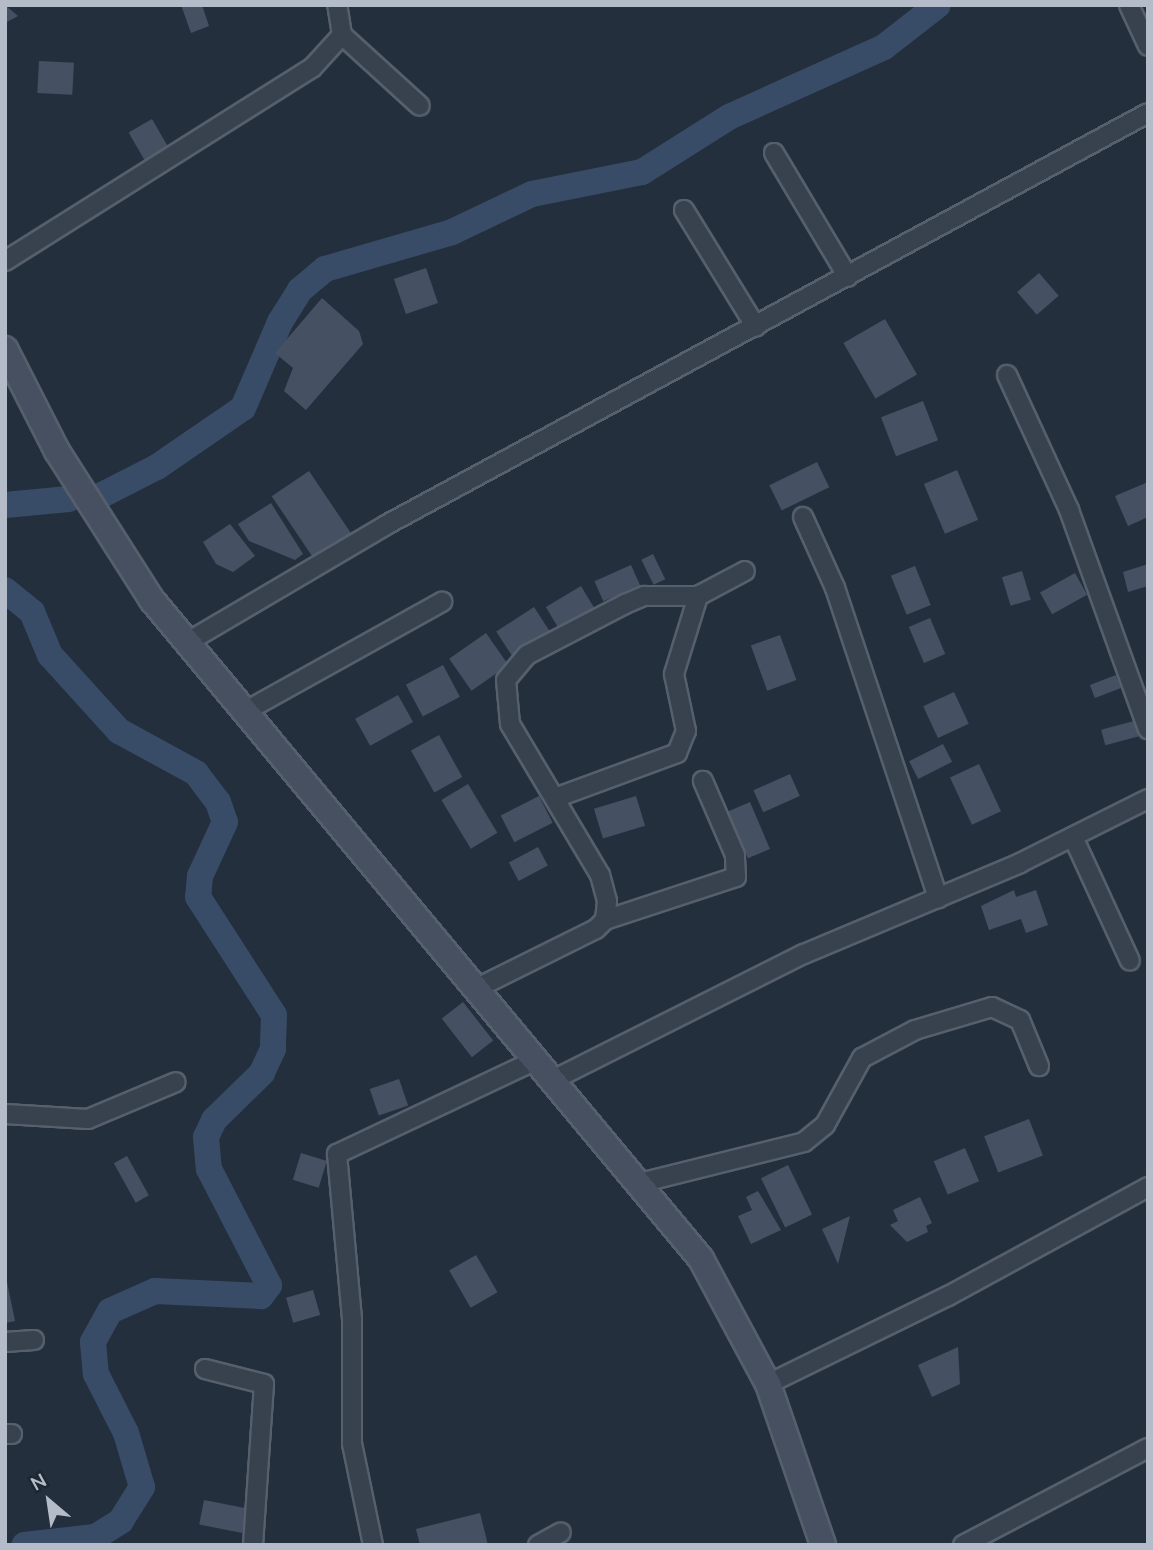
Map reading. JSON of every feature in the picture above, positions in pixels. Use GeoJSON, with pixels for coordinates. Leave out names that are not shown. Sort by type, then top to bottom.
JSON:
{"type":"FeatureCollection","features":[{"type":"Feature","properties":{"kind":"main road"},"geometry":{"type":"LineString","coordinates":[[5,349],[102,527],[186,643],[534,1061],[640,1183],[725,1297],[768,1384],[823,1545]]}},
{"type":"Feature","properties":{"kind":"street"},"geometry":{"type":"LineString","coordinates":[[337,5],[342,35],[420,106]]}},
{"type":"Feature","properties":{"kind":"street"},"geometry":{"type":"LineString","coordinates":[[1129,5],[1148,46]]}},
{"type":"Feature","properties":{"kind":"street"},"geometry":{"type":"LineString","coordinates":[[5,261],[312,68],[342,35]]}},
{"type":"Feature","properties":{"kind":"street"},"geometry":{"type":"LineString","coordinates":[[186,643],[386,525],[1148,113]]}},
{"type":"Feature","properties":{"kind":"street"},"geometry":{"type":"LineString","coordinates":[[774,153],[848,276]]}},
{"type":"Feature","properties":{"kind":"street"},"geometry":{"type":"LineString","coordinates":[[684,210],[755,327]]}},
{"type":"Feature","properties":{"kind":"street"},"geometry":{"type":"LineString","coordinates":[[1007,375],[1069,510],[1148,729]]}},
{"type":"Feature","properties":{"kind":"street"},"geometry":{"type":"LineString","coordinates":[[803,517],[835,588],[938,898]]}},
{"type":"Feature","properties":{"kind":"street"},"geometry":{"type":"LineString","coordinates":[[605,920],[600,874],[510,724],[506,680],[527,655],[625,604],[644,596],[698,596],[745,571]]}},
{"type":"Feature","properties":{"kind":"street"},"geometry":{"type":"LineString","coordinates":[[555,798],[677,753],[686,731],[674,674],[698,596]]}},
{"type":"Feature","properties":{"kind":"street"},"geometry":{"type":"LineString","coordinates":[[244,712],[442,602]]}},
{"type":"Feature","properties":{"kind":"street"},"geometry":{"type":"LineString","coordinates":[[475,989],[605,920],[736,877],[735,855],[703,780]]}},
{"type":"Feature","properties":{"kind":"street"},"geometry":{"type":"LineString","coordinates":[[551,1081],[804,954],[938,898],[1148,799]]}},
{"type":"Feature","properties":{"kind":"street"},"geometry":{"type":"LineString","coordinates":[[1073,836],[1130,961]]}},
{"type":"Feature","properties":{"kind":"street"},"geometry":{"type":"LineString","coordinates":[[640,1183],[804,1143],[825,1125],[862,1058],[915,1030],[992,1007],[1020,1020],[1039,1066]]}},
{"type":"Feature","properties":{"kind":"street"},"geometry":{"type":"LineString","coordinates":[[373,1545],[352,1444],[352,1319],[337,1154],[534,1061]]}},
{"type":"Feature","properties":{"kind":"street"},"geometry":{"type":"LineString","coordinates":[[5,1114],[88,1119],[176,1082]]}},
{"type":"Feature","properties":{"kind":"street"},"geometry":{"type":"LineString","coordinates":[[768,1384],[948,1296],[1148,1187]]}},
{"type":"Feature","properties":{"kind":"street"},"geometry":{"type":"LineString","coordinates":[[5,1342],[34,1340]]}},
{"type":"Feature","properties":{"kind":"street"},"geometry":{"type":"LineString","coordinates":[[205,1369],[264,1384],[254,1545]]}},
{"type":"Feature","properties":{"kind":"street"},"geometry":{"type":"LineString","coordinates":[[964,1545],[1148,1448]]}},
{"type":"Feature","properties":{"kind":"street"},"geometry":{"type":"LineString","coordinates":[[538,1545],[561,1532]]}},
{"type":"Feature","properties":{"kind":"building"},"geometry":{"type":"Polygon","coordinates":[[[5,5],[18,16],[5,23],[5,5]]]}},
{"type":"Feature","properties":{"kind":"building"},"geometry":{"type":"Polygon","coordinates":[[[181,5],[202,5],[209,26],[191,33],[181,5]]]}},
{"type":"Feature","properties":{"kind":"building"},"geometry":{"type":"Polygon","coordinates":[[[39,61],[74,63],[72,95],[37,93],[39,61]]]}},
{"type":"Feature","properties":{"kind":"building"},"geometry":{"type":"Polygon","coordinates":[[[152,119],[168,147],[145,160],[129,132],[152,119]]]}},
{"type":"Feature","properties":{"kind":"building"},"geometry":{"type":"Polygon","coordinates":[[[426,268],[438,303],[406,314],[394,279],[426,268]]]}},
{"type":"Feature","properties":{"kind":"building"},"geometry":{"type":"Polygon","coordinates":[[[1039,273],[1059,296],[1037,315],[1017,292],[1039,273]]]}},
{"type":"Feature","properties":{"kind":"building"},"geometry":{"type":"Polygon","coordinates":[[[322,298],[359,331],[363,344],[306,410],[284,391],[293,368],[275,353],[322,298]]]}},
{"type":"Feature","properties":{"kind":"building"},"geometry":{"type":"Polygon","coordinates":[[[885,319],[917,374],[875,398],[843,343],[885,319]]]}},
{"type":"Feature","properties":{"kind":"building"},"geometry":{"type":"Polygon","coordinates":[[[923,401],[938,440],[896,456],[881,417],[923,401]]]}},
{"type":"Feature","properties":{"kind":"building"},"geometry":{"type":"Polygon","coordinates":[[[817,462],[829,487],[782,510],[769,485],[817,462]]]}},
{"type":"Feature","properties":{"kind":"building"},"geometry":{"type":"Polygon","coordinates":[[[957,470],[978,520],[945,534],[924,484],[957,470]]]}},
{"type":"Feature","properties":{"kind":"building"},"geometry":{"type":"Polygon","coordinates":[[[309,471],[353,536],[316,562],[272,496],[309,471]]]}},
{"type":"Feature","properties":{"kind":"building"},"geometry":{"type":"Polygon","coordinates":[[[1148,482],[1148,517],[1128,526],[1115,496],[1148,482]]]}},
{"type":"Feature","properties":{"kind":"building"},"geometry":{"type":"Polygon","coordinates":[[[271,503],[303,554],[295,560],[249,541],[238,524],[271,503]]]}},
{"type":"Feature","properties":{"kind":"building"},"geometry":{"type":"Polygon","coordinates":[[[230,524],[255,556],[233,572],[216,564],[203,542],[230,524]]]}},
{"type":"Feature","properties":{"kind":"building"},"geometry":{"type":"Polygon","coordinates":[[[653,554],[665,579],[654,585],[641,560],[653,554]]]}},
{"type":"Feature","properties":{"kind":"building"},"geometry":{"type":"Polygon","coordinates":[[[1148,564],[1148,586],[1128,592],[1123,572],[1148,564]]]}},
{"type":"Feature","properties":{"kind":"building"},"geometry":{"type":"Polygon","coordinates":[[[631,565],[640,585],[603,601],[594,581],[631,565]]]}},
{"type":"Feature","properties":{"kind":"building"},"geometry":{"type":"Polygon","coordinates":[[[915,566],[931,605],[907,615],[891,576],[915,566]]]}},
{"type":"Feature","properties":{"kind":"building"},"geometry":{"type":"Polygon","coordinates":[[[1022,571],[1031,600],[1011,606],[1002,577],[1022,571]]]}},
{"type":"Feature","properties":{"kind":"building"},"geometry":{"type":"Polygon","coordinates":[[[1075,573],[1087,595],[1052,614],[1040,592],[1075,573]]]}},
{"type":"Feature","properties":{"kind":"building"},"geometry":{"type":"Polygon","coordinates":[[[581,586],[594,608],[559,629],[546,607],[581,586]]]}},
{"type":"Feature","properties":{"kind":"building"},"geometry":{"type":"Polygon","coordinates":[[[534,607],[550,632],[513,657],[496,632],[534,607]]]}},
{"type":"Feature","properties":{"kind":"building"},"geometry":{"type":"Polygon","coordinates":[[[930,618],[945,654],[924,663],[909,627],[930,618]]]}},
{"type":"Feature","properties":{"kind":"building"},"geometry":{"type":"Polygon","coordinates":[[[486,633],[508,665],[472,691],[449,659],[486,633]]]}},
{"type":"Feature","properties":{"kind":"building"},"geometry":{"type":"Polygon","coordinates":[[[780,635],[796,680],[767,691],[751,646],[780,635]]]}},
{"type":"Feature","properties":{"kind":"building"},"geometry":{"type":"Polygon","coordinates":[[[443,665],[460,697],[423,717],[406,685],[443,665]]]}},
{"type":"Feature","properties":{"kind":"building"},"geometry":{"type":"Polygon","coordinates":[[[1116,675],[1121,688],[1095,698],[1090,685],[1116,675]]]}},
{"type":"Feature","properties":{"kind":"building"},"geometry":{"type":"Polygon","coordinates":[[[954,692],[969,724],[938,738],[923,706],[954,692]]]}},
{"type":"Feature","properties":{"kind":"building"},"geometry":{"type":"Polygon","coordinates":[[[398,695],[413,722],[370,746],[355,719],[398,695]]]}},
{"type":"Feature","properties":{"kind":"building"},"geometry":{"type":"Polygon","coordinates":[[[1134,721],[1138,736],[1105,745],[1101,730],[1134,721]]]}},
{"type":"Feature","properties":{"kind":"building"},"geometry":{"type":"Polygon","coordinates":[[[439,735],[462,777],[434,792],[411,751],[439,735]]]}},
{"type":"Feature","properties":{"kind":"building"},"geometry":{"type":"Polygon","coordinates":[[[943,744],[952,762],[918,779],[909,761],[943,744]]]}},
{"type":"Feature","properties":{"kind":"building"},"geometry":{"type":"Polygon","coordinates":[[[979,764],[1001,811],[972,825],[950,778],[979,764]]]}},
{"type":"Feature","properties":{"kind":"building"},"geometry":{"type":"Polygon","coordinates":[[[790,774],[800,796],[763,812],[753,790],[790,774]]]}},
{"type":"Feature","properties":{"kind":"building"},"geometry":{"type":"Polygon","coordinates":[[[468,784],[497,833],[471,849],[441,800],[468,784]]]}},
{"type":"Feature","properties":{"kind":"building"},"geometry":{"type":"Polygon","coordinates":[[[539,796],[553,823],[514,842],[501,816],[539,796]]]}},
{"type":"Feature","properties":{"kind":"building"},"geometry":{"type":"Polygon","coordinates":[[[636,796],[645,826],[603,839],[594,809],[636,796]]]}},
{"type":"Feature","properties":{"kind":"building"},"geometry":{"type":"Polygon","coordinates":[[[750,802],[770,849],[748,858],[728,811],[750,802]]]}},
{"type":"Feature","properties":{"kind":"building"},"geometry":{"type":"Polygon","coordinates":[[[538,847],[548,866],[519,881],[509,862],[538,847]]]}},
{"type":"Feature","properties":{"kind":"building"},"geometry":{"type":"Polygon","coordinates":[[[1014,890],[1016,897],[1036,890],[1048,925],[1026,933],[1021,919],[989,930],[981,906],[1014,890]]]}},
{"type":"Feature","properties":{"kind":"building"},"geometry":{"type":"Polygon","coordinates":[[[463,1002],[493,1041],[472,1057],[442,1019],[463,1002]]]}},
{"type":"Feature","properties":{"kind":"building"},"geometry":{"type":"Polygon","coordinates":[[[399,1079],[408,1105],[379,1116],[370,1089],[399,1079]]]}},
{"type":"Feature","properties":{"kind":"building"},"geometry":{"type":"Polygon","coordinates":[[[1029,1119],[1043,1155],[998,1173],[984,1136],[1029,1119]]]}},
{"type":"Feature","properties":{"kind":"building"},"geometry":{"type":"Polygon","coordinates":[[[965,1148],[979,1181],[948,1194],[934,1161],[965,1148]]]}},
{"type":"Feature","properties":{"kind":"building"},"geometry":{"type":"Polygon","coordinates":[[[301,1153],[327,1161],[319,1188],[293,1180],[301,1153]]]}},
{"type":"Feature","properties":{"kind":"building"},"geometry":{"type":"Polygon","coordinates":[[[127,1156],[149,1195],[136,1203],[114,1163],[127,1156]]]}},
{"type":"Feature","properties":{"kind":"building"},"geometry":{"type":"Polygon","coordinates":[[[788,1165],[812,1214],[785,1228],[761,1178],[788,1165]]]}},
{"type":"Feature","properties":{"kind":"building"},"geometry":{"type":"Polygon","coordinates":[[[758,1191],[781,1230],[751,1244],[738,1216],[752,1210],[746,1197],[758,1191]]]}},
{"type":"Feature","properties":{"kind":"building"},"geometry":{"type":"Polygon","coordinates":[[[920,1197],[932,1223],[926,1226],[928,1232],[907,1242],[890,1225],[898,1221],[893,1210],[920,1197]]]}},
{"type":"Feature","properties":{"kind":"building"},"geometry":{"type":"Polygon","coordinates":[[[850,1216],[838,1264],[822,1229],[850,1216]]]}},
{"type":"Feature","properties":{"kind":"building"},"geometry":{"type":"Polygon","coordinates":[[[476,1255],[498,1292],[471,1308],[449,1270],[476,1255]]]}},
{"type":"Feature","properties":{"kind":"building"},"geometry":{"type":"Polygon","coordinates":[[[5,1272],[15,1321],[5,1323],[5,1272]]]}},
{"type":"Feature","properties":{"kind":"building"},"geometry":{"type":"Polygon","coordinates":[[[313,1290],[320,1315],[293,1323],[286,1298],[313,1290]]]}},
{"type":"Feature","properties":{"kind":"building"},"geometry":{"type":"Polygon","coordinates":[[[958,1347],[960,1384],[932,1397],[918,1365],[958,1347]]]}},
{"type":"Feature","properties":{"kind":"building"},"geometry":{"type":"Polygon","coordinates":[[[204,1500],[247,1508],[242,1533],[199,1525],[204,1500]]]}},
{"type":"Feature","properties":{"kind":"building"},"geometry":{"type":"Polygon","coordinates":[[[480,1513],[488,1545],[420,1545],[416,1529],[480,1513]]]}},
{"type":"Feature","properties":{"kind":"waterway"},"geometry":{"type":"LineString","coordinates":[[98,497],[157,467],[243,408],[280,322],[300,290],[325,269],[452,232],[532,194],[642,172],[729,117],[884,47],[938,5]]}},
{"type":"Feature","properties":{"kind":"waterway"},"geometry":{"type":"LineString","coordinates":[[5,505],[69,499]]}},
{"type":"Feature","properties":{"kind":"waterway"},"geometry":{"type":"LineString","coordinates":[[5,590],[32,612],[50,655],[119,731],[196,773],[218,802],[225,822],[200,876],[198,897],[274,1015],[273,1049],[262,1073],[214,1120],[206,1137],[209,1169],[269,1285],[261,1296],[155,1291],[110,1311],[93,1342],[96,1374],[126,1433],[142,1487],[121,1521],[95,1537],[24,1545]]}}]}
